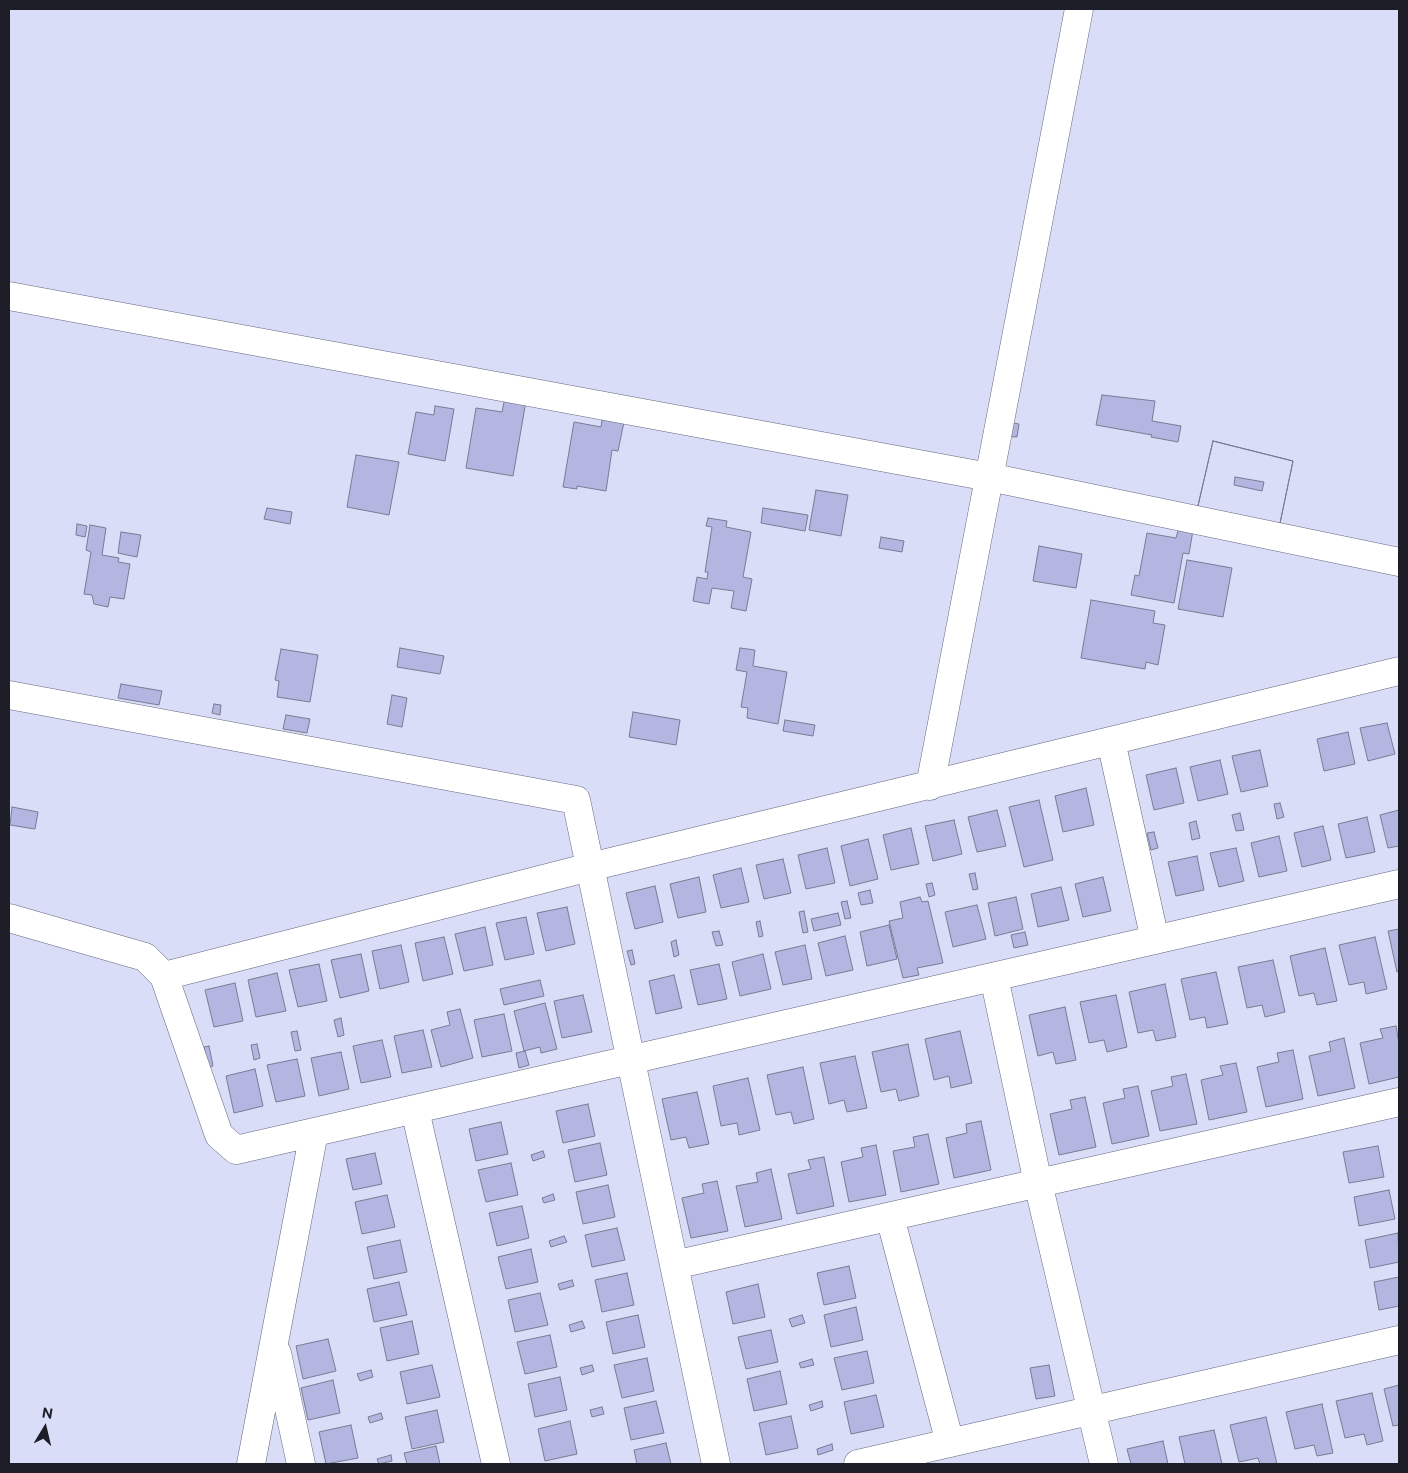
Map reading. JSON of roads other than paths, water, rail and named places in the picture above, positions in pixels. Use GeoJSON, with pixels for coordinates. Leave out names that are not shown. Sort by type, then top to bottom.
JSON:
{"type":"FeatureCollection","features":[{"type":"Feature","properties":{"kind":"street"},"geometry":{"type":"LineString","coordinates":[[930,786],[1079,9]]}},
{"type":"Feature","properties":{"kind":"street"},"geometry":{"type":"LineString","coordinates":[[9,296],[989,477],[1399,562]]}},
{"type":"Feature","properties":{"kind":"street"},"geometry":{"type":"LineString","coordinates":[[164,976],[590,867],[1399,671]]}},
{"type":"Feature","properties":{"kind":"street"},"geometry":{"type":"LineString","coordinates":[[9,695],[576,800],[716,1464]]}},
{"type":"Feature","properties":{"kind":"street"},"geometry":{"type":"LineString","coordinates":[[1111,741],[1155,940]]}},
{"type":"Feature","properties":{"kind":"street"},"geometry":{"type":"LineString","coordinates":[[9,918],[145,957],[164,976],[219,1134],[236,1150],[1399,884]]}},
{"type":"Feature","properties":{"kind":"street"},"geometry":{"type":"LineString","coordinates":[[994,977],[1038,1183],[1104,1464]]}},
{"type":"Feature","properties":{"kind":"street"},"geometry":{"type":"LineString","coordinates":[[674,1265],[1399,1102]]}},
{"type":"Feature","properties":{"kind":"street"},"geometry":{"type":"LineString","coordinates":[[415,1110],[496,1464]]}},
{"type":"Feature","properties":{"kind":"street"},"geometry":{"type":"LineString","coordinates":[[251,1464],[314,1132]]}},
{"type":"Feature","properties":{"kind":"street"},"geometry":{"type":"LineString","coordinates":[[890,1217],[950,1443]]}},
{"type":"Feature","properties":{"kind":"street"},"geometry":{"type":"LineString","coordinates":[[858,1464],[1399,1340]]}},
{"type":"Feature","properties":{"kind":"street"},"geometry":{"type":"LineString","coordinates":[[274,1342],[300,1464]]}}]}
